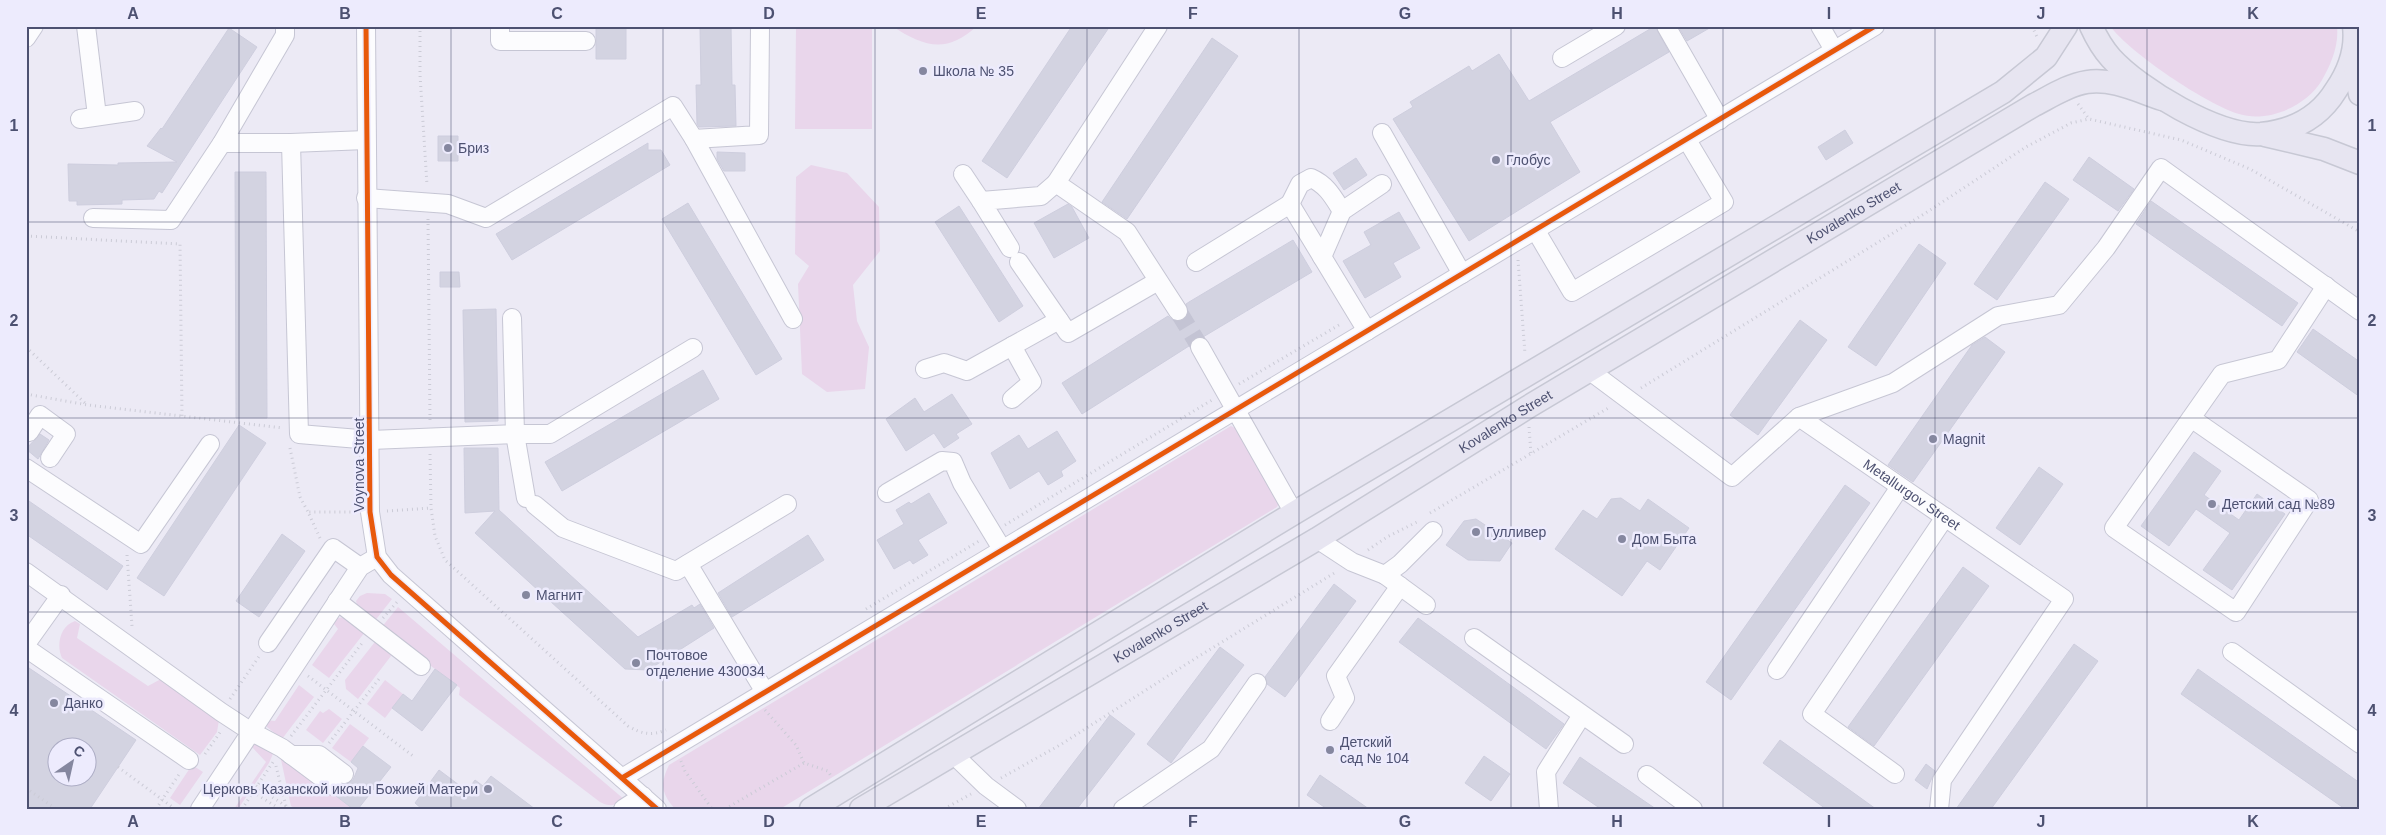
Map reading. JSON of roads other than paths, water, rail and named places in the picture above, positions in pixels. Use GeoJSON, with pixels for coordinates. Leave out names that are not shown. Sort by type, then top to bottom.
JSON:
{"type":"FeatureCollection","features":[{"type":"Feature","properties":{"kind":"main road","name":"Kovalenko Street"},"geometry":{"type":"LineString","coordinates":[[811,809],[940,732],[1294,513],[2003,92],[2046,56],[2066,26]]}},
{"type":"Feature","properties":{"kind":"main road"},"geometry":{"type":"LineString","coordinates":[[2354,26],[2353,55],[2360,94]]}},
{"type":"Feature","properties":{"kind":"main road"},"geometry":{"type":"LineString","coordinates":[[2090,29],[2111,58],[2133,78],[2162,99],[2194,116],[2227,129],[2259,134],[2324,149],[2360,163]]}},
{"type":"Feature","properties":{"kind":"main road"},"geometry":{"type":"LineString","coordinates":[[2259,134],[2300,124],[2317,114],[2331,99],[2344,78],[2353,55]]}},
{"type":"Feature","properties":{"kind":"main road","name":"Kovalenko Street"},"geometry":{"type":"LineString","coordinates":[[862,809],[1317,539],[1528,408],[2034,105],[2066,89],[2086,82],[2109,82],[2162,99]]}},
{"type":"Feature","properties":{"kind":"main road"},"geometry":{"type":"LineString","coordinates":[[1576,346],[1590,371]]}},
{"type":"Feature","properties":{"kind":"main road"},"geometry":{"type":"LineString","coordinates":[[1294,513],[1317,539]]}},
{"type":"Feature","properties":{"kind":"main road"},"geometry":{"type":"LineString","coordinates":[[940,732],[953,754]]}},
{"type":"Feature","properties":{"kind":"street"},"geometry":{"type":"LineString","coordinates":[[26,38],[34,26]]}},
{"type":"Feature","properties":{"kind":"street"},"geometry":{"type":"LineString","coordinates":[[86,26],[89,118],[135,111]]}},
{"type":"Feature","properties":{"kind":"street"},"geometry":{"type":"LineString","coordinates":[[93,218],[171,220],[222,144],[285,35],[285,26]]}},
{"type":"Feature","properties":{"kind":"street","name":"Voynova Street"},"geometry":{"type":"LineString","coordinates":[[366,26],[366,198],[371,440],[370,512],[372,539],[377,557],[391,575],[656,809]]}},
{"type":"Feature","properties":{"kind":"street"},"geometry":{"type":"LineString","coordinates":[[500,26],[500,41],[586,41]]}},
{"type":"Feature","properties":{"kind":"street"},"geometry":{"type":"LineString","coordinates":[[694,139],[759,135],[760,26]]}},
{"type":"Feature","properties":{"kind":"street"},"geometry":{"type":"LineString","coordinates":[[981,201],[1041,196],[1056,183],[1158,26]]}},
{"type":"Feature","properties":{"kind":"street"},"geometry":{"type":"LineString","coordinates":[[1562,58],[1616,26]]}},
{"type":"Feature","properties":{"kind":"street"},"geometry":{"type":"LineString","coordinates":[[1666,26],[1720,120]]}},
{"type":"Feature","properties":{"kind":"street"},"geometry":{"type":"LineString","coordinates":[[1820,26],[1834,50]]}},
{"type":"Feature","properties":{"kind":"street"},"geometry":{"type":"LineString","coordinates":[[622,778],[1875,26]]}},
{"type":"Feature","properties":{"kind":"street"},"geometry":{"type":"LineString","coordinates":[[366,198],[448,204],[486,218],[673,106],[694,139],[793,319]]}},
{"type":"Feature","properties":{"kind":"street"},"geometry":{"type":"LineString","coordinates":[[1382,133],[1462,274]]}},
{"type":"Feature","properties":{"kind":"street"},"geometry":{"type":"LineString","coordinates":[[222,144],[366,140]]}},
{"type":"Feature","properties":{"kind":"street"},"geometry":{"type":"LineString","coordinates":[[1536,231],[1572,292],[1724,202],[1687,140]]}},
{"type":"Feature","properties":{"kind":"street"},"geometry":{"type":"LineString","coordinates":[[291,143],[294,440],[371,440],[550,434],[693,348]]}},
{"type":"Feature","properties":{"kind":"street"},"geometry":{"type":"LineString","coordinates":[[1590,371],[1732,477],[1799,417],[1893,383],[1998,316],[2059,305],[2106,248],[2161,168],[2360,311]]}},
{"type":"Feature","properties":{"kind":"street"},"geometry":{"type":"LineString","coordinates":[[963,174],[1068,333],[1158,281]]}},
{"type":"Feature","properties":{"kind":"street"},"geometry":{"type":"LineString","coordinates":[[1196,262],[1290,204],[1300,184],[1311,178],[1320,182],[1330,192],[1342,212]]}},
{"type":"Feature","properties":{"kind":"street"},"geometry":{"type":"LineString","coordinates":[[1056,183],[1127,232],[1178,312]]}},
{"type":"Feature","properties":{"kind":"street"},"geometry":{"type":"LineString","coordinates":[[1322,257],[1342,212],[1382,184]]}},
{"type":"Feature","properties":{"kind":"street"},"geometry":{"type":"LineString","coordinates":[[1290,204],[1367,331]]}},
{"type":"Feature","properties":{"kind":"street"},"geometry":{"type":"LineString","coordinates":[[2191,418],[2309,500],[2236,612],[2114,528],[2191,418],[2222,374],[2278,360],[2326,286]]}},
{"type":"Feature","properties":{"kind":"street"},"geometry":{"type":"LineString","coordinates":[[512,318],[515,434],[530,501],[562,528],[676,571],[787,504]]}},
{"type":"Feature","properties":{"kind":"street"},"geometry":{"type":"LineString","coordinates":[[925,369],[944,363],[967,371],[1059,320]]}},
{"type":"Feature","properties":{"kind":"street"},"geometry":{"type":"LineString","coordinates":[[1012,346],[1032,382],[1012,399]]}},
{"type":"Feature","properties":{"kind":"street"},"geometry":{"type":"LineString","coordinates":[[1200,347],[1294,513]]}},
{"type":"Feature","properties":{"kind":"street"},"geometry":{"type":"LineString","coordinates":[[26,430],[29,432],[40,415],[66,434],[50,458]]}},
{"type":"Feature","properties":{"kind":"street","name":"Metallurgov Street"},"geometry":{"type":"LineString","coordinates":[[1799,417],[2064,599],[1942,780],[1939,809]]}},
{"type":"Feature","properties":{"kind":"street"},"geometry":{"type":"LineString","coordinates":[[26,468],[141,544],[210,444]]}},
{"type":"Feature","properties":{"kind":"street"},"geometry":{"type":"LineString","coordinates":[[887,493],[942,461],[953,462],[962,483],[1002,549]]}},
{"type":"Feature","properties":{"kind":"street"},"geometry":{"type":"LineString","coordinates":[[1777,670],[1900,487]]}},
{"type":"Feature","properties":{"kind":"street"},"geometry":{"type":"LineString","coordinates":[[1895,774],[1812,714],[1945,517]]}},
{"type":"Feature","properties":{"kind":"street"},"geometry":{"type":"LineString","coordinates":[[1385,575],[1400,564],[1433,531]]}},
{"type":"Feature","properties":{"kind":"street"},"geometry":{"type":"LineString","coordinates":[[1317,539],[1352,562],[1385,575],[1426,605]]}},
{"type":"Feature","properties":{"kind":"street"},"geometry":{"type":"LineString","coordinates":[[268,643],[327,544],[360,567]]}},
{"type":"Feature","properties":{"kind":"street"},"geometry":{"type":"LineString","coordinates":[[200,809],[360,567],[377,557]]}},
{"type":"Feature","properties":{"kind":"street"},"geometry":{"type":"LineString","coordinates":[[688,564],[760,695]]}},
{"type":"Feature","properties":{"kind":"street"},"geometry":{"type":"LineString","coordinates":[[26,572],[250,731],[291,755],[338,780],[319,755],[291,755]]}},
{"type":"Feature","properties":{"kind":"street"},"geometry":{"type":"LineString","coordinates":[[1330,721],[1345,698],[1336,676],[1400,586]]}},
{"type":"Feature","properties":{"kind":"street"},"geometry":{"type":"LineString","coordinates":[[26,644],[61,596]]}},
{"type":"Feature","properties":{"kind":"street"},"geometry":{"type":"LineString","coordinates":[[337,601],[421,666]]}},
{"type":"Feature","properties":{"kind":"street"},"geometry":{"type":"LineString","coordinates":[[1474,638],[1624,744]]}},
{"type":"Feature","properties":{"kind":"street"},"geometry":{"type":"LineString","coordinates":[[26,648],[189,760]]}},
{"type":"Feature","properties":{"kind":"street"},"geometry":{"type":"LineString","coordinates":[[2232,652],[2360,744]]}},
{"type":"Feature","properties":{"kind":"street"},"geometry":{"type":"LineString","coordinates":[[1124,809],[1211,749],[1257,683]]}},
{"type":"Feature","properties":{"kind":"street"},"geometry":{"type":"LineString","coordinates":[[1549,809],[1546,772],[1582,715]]}},
{"type":"Feature","properties":{"kind":"street"},"geometry":{"type":"LineString","coordinates":[[953,754],[986,786],[1016,809]]}},
{"type":"Feature","properties":{"kind":"street"},"geometry":{"type":"LineString","coordinates":[[1647,775],[1693,809]]}},
{"type":"Feature","properties":{"kind":"street"},"geometry":{"type":"LineString","coordinates":[[623,809],[643,796]]}},
{"type":"Feature","properties":{"kind":"tunnel"},"geometry":{"type":"LineString","coordinates":[[1178,311],[1200,347]]}},
{"type":"Feature","properties":{"kind":"place","name":"Школа № 35"},"geometry":{"type":"Point","coordinates":[923,71]}},
{"type":"Feature","properties":{"kind":"place","name":"Бриз"},"geometry":{"type":"Point","coordinates":[448,148]}},
{"type":"Feature","properties":{"kind":"place","name":"Глобус"},"geometry":{"type":"Point","coordinates":[1496,160]}},
{"type":"Feature","properties":{"kind":"place","name":"Magnit"},"geometry":{"type":"Point","coordinates":[1933,439]}},
{"type":"Feature","properties":{"kind":"place","name":"Детский сад №89"},"geometry":{"type":"Point","coordinates":[2212,504]}},
{"type":"Feature","properties":{"kind":"place","name":"Гулливер"},"geometry":{"type":"Point","coordinates":[1476,532]}},
{"type":"Feature","properties":{"kind":"place","name":"Дом Быта"},"geometry":{"type":"Point","coordinates":[1622,539]}},
{"type":"Feature","properties":{"kind":"place","name":"Магнит"},"geometry":{"type":"Point","coordinates":[526,595]}},
{"type":"Feature","properties":{"kind":"place","name":"Почтовое отделение 430034"},"geometry":{"type":"Point","coordinates":[636,663]}},
{"type":"Feature","properties":{"kind":"place","name":"Данко"},"geometry":{"type":"Point","coordinates":[54,703]}},
{"type":"Feature","properties":{"kind":"place","name":"Детский сад № 104"},"geometry":{"type":"Point","coordinates":[1330,750]}},
{"type":"Feature","properties":{"kind":"place","name":"Церковь Казанской иконы Божией Матери"},"geometry":{"type":"Point","coordinates":[488,789]}}]}
